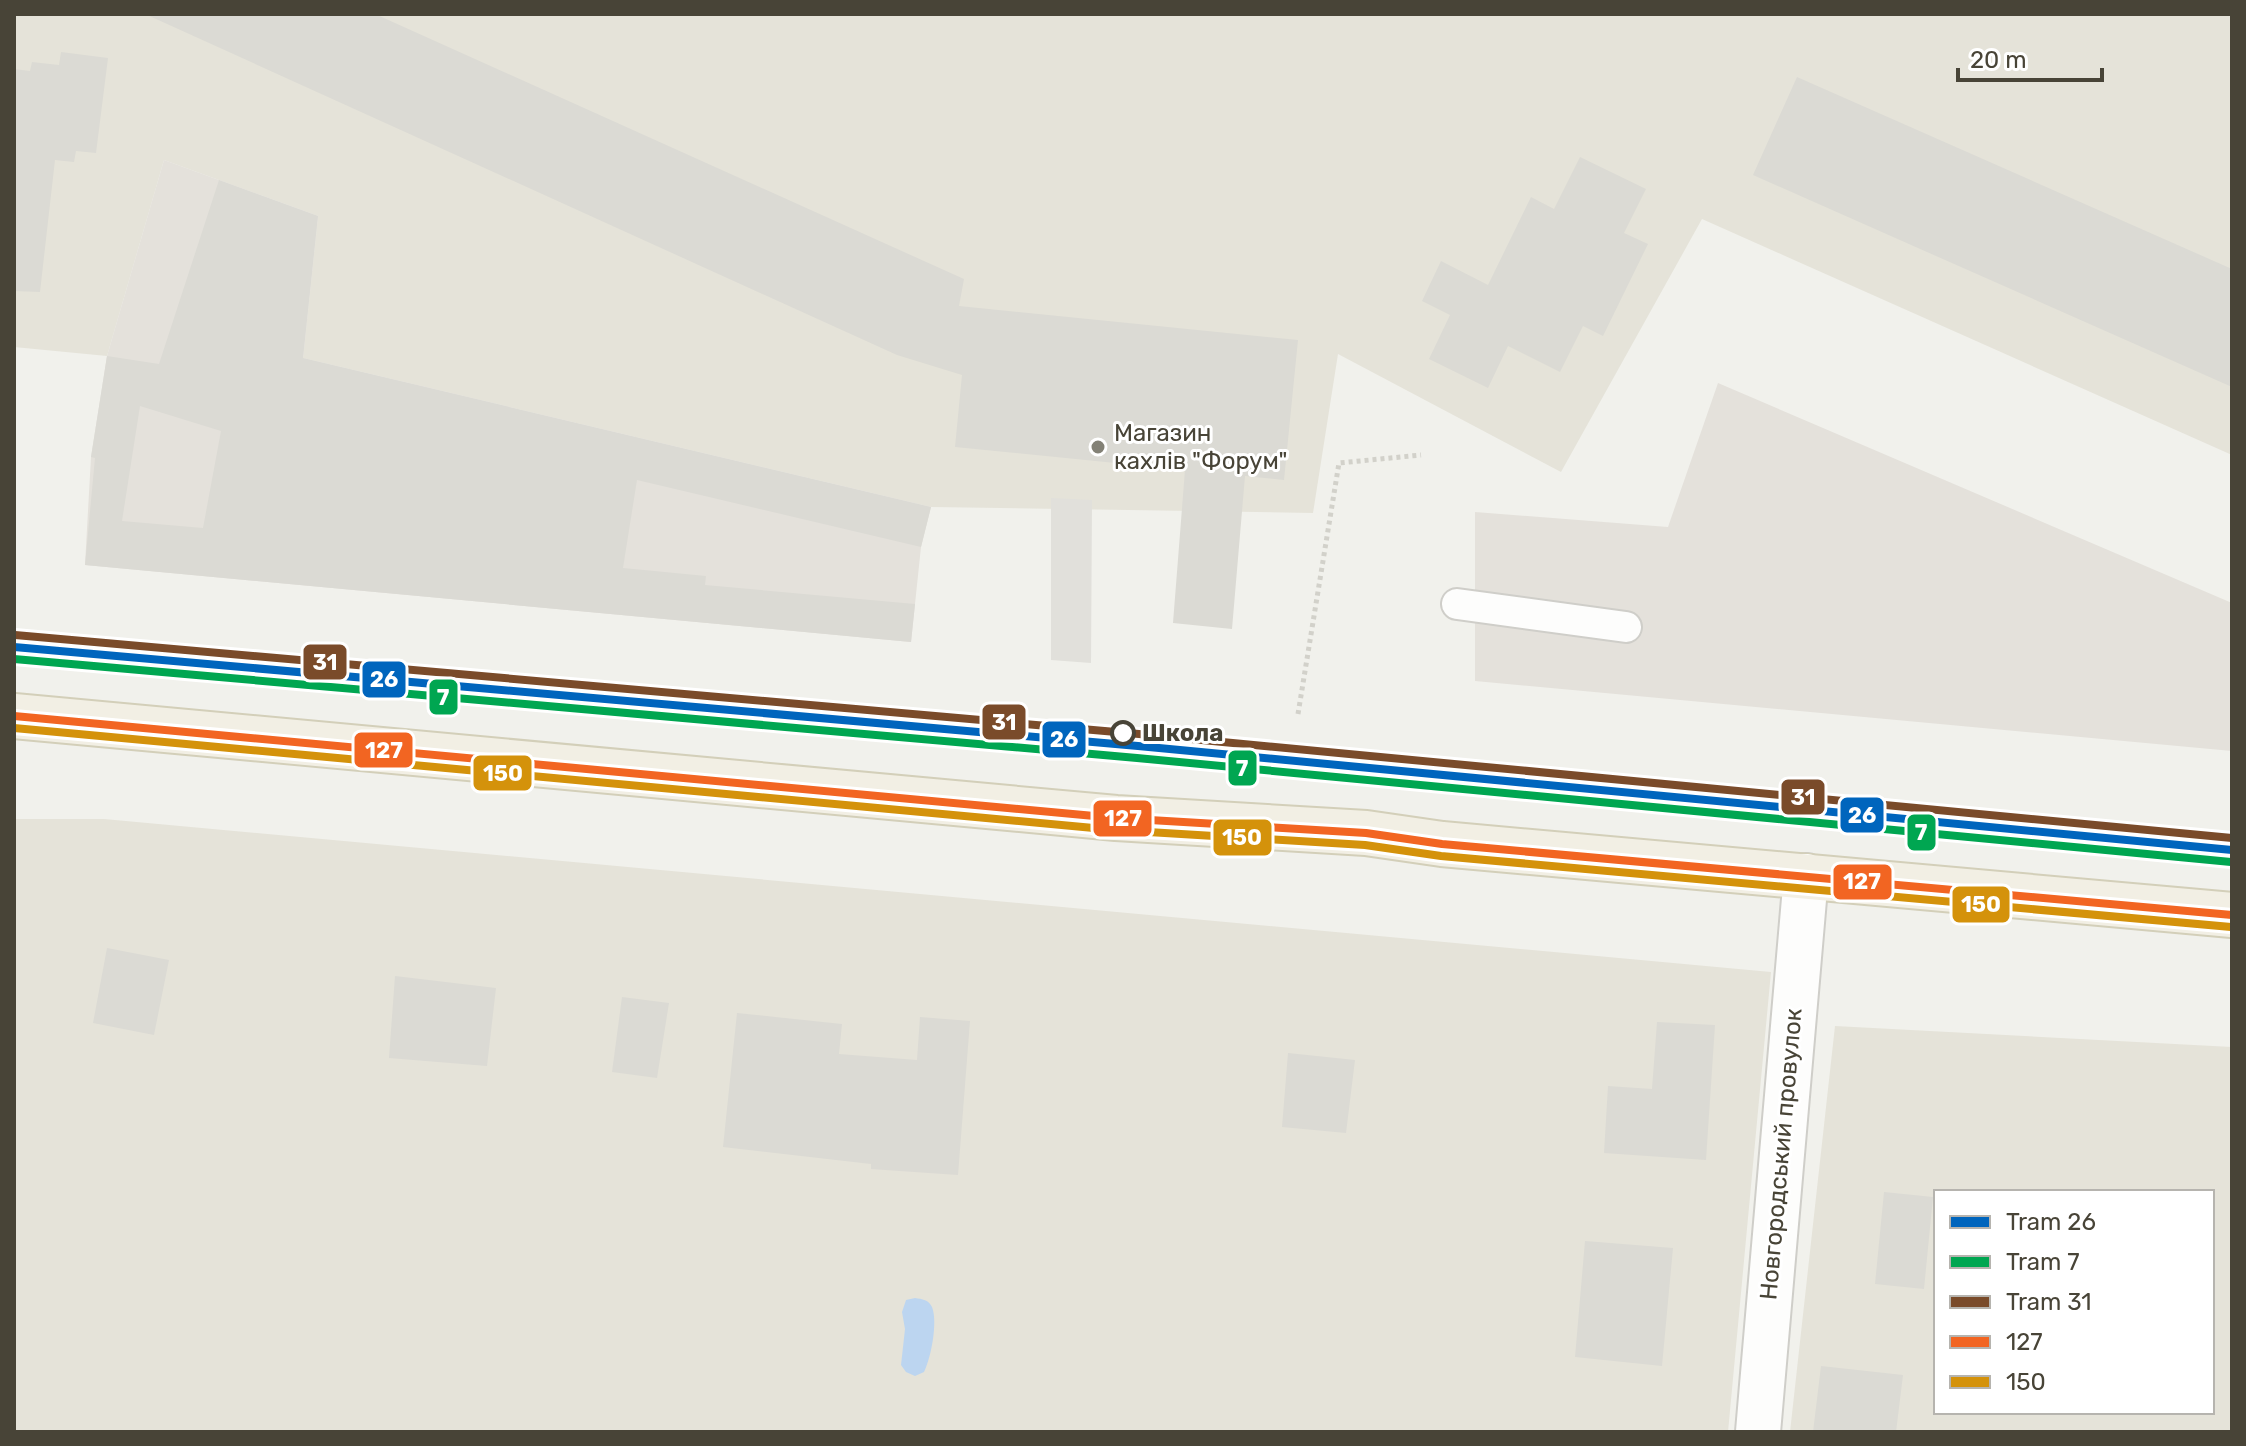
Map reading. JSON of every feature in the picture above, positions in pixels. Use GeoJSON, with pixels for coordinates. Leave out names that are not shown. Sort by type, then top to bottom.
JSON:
{"type":"FeatureCollection","features":[{"type":"Feature","properties":{"kind":"main road"},"geometry":{"type":"LineString","coordinates":[[14,716],[1116,818],[1366,833],[1442,844],[2232,915]]}},
{"type":"Feature","properties":{"kind":"street","name":"Новгородський провулок"},"geometry":{"type":"LineString","coordinates":[[1758,1432],[1806,876]]}},
{"type":"Feature","properties":{"kind":"lane"},"geometry":{"type":"LineString","coordinates":[[1457,604],[1626,627]]}},
{"type":"Feature","properties":{"kind":"path"},"geometry":{"type":"LineString","coordinates":[[1298,714],[1339,463],[1421,455]]}},
{"type":"Feature","properties":{"kind":"shaded area"},"geometry":{"type":"Polygon","coordinates":[[[14,14],[2232,14],[2232,455],[1702,219],[1561,472],[1338,354],[1313,513],[931,507],[303,358],[318,216],[164,160],[107,356],[14,347],[14,14]]]}},
{"type":"Feature","properties":{"kind":"shaded area"},"geometry":{"type":"Polygon","coordinates":[[[164,160],[318,216],[303,358],[931,507],[921,547],[911,642],[85,565],[91,457],[107,356],[164,160]]]}},
{"type":"Feature","properties":{"kind":"shaded area"},"geometry":{"type":"Polygon","coordinates":[[[1718,383],[2232,603],[2232,751],[1475,681],[1475,512],[1668,527],[1718,383]]]}},
{"type":"Feature","properties":{"kind":"shaded area"},"geometry":{"type":"Polygon","coordinates":[[[1051,498],[1092,500],[1091,663],[1051,660],[1051,498]]]}},
{"type":"Feature","properties":{"kind":"shaded area"},"geometry":{"type":"Polygon","coordinates":[[[14,819],[104,819],[1771,972],[1728,1432],[14,1432],[14,819]]]}},
{"type":"Feature","properties":{"kind":"shaded area"},"geometry":{"type":"Polygon","coordinates":[[[1835,1026],[2232,1047],[2232,1432],[1790,1432],[1835,1026]]]}},
{"type":"Feature","properties":{"kind":"water"},"geometry":{"type":"Polygon","coordinates":[[[915,1298],[931,1305],[934,1322],[927,1366],[924,1372],[915,1376],[906,1372],[901,1365],[905,1329],[902,1312],[906,1300],[915,1298]]]}},
{"type":"Feature","properties":{"kind":"building"},"geometry":{"type":"Polygon","coordinates":[[[145,14],[375,14],[964,279],[959,306],[1298,340],[1284,480],[1245,476],[1232,629],[1173,623],[1185,470],[955,447],[962,375],[897,355],[145,14]]]}},
{"type":"Feature","properties":{"kind":"building"},"geometry":{"type":"Polygon","coordinates":[[[61,52],[108,58],[96,153],[76,151],[74,162],[55,160],[40,292],[14,291],[14,69],[30,71],[32,62],[59,65],[61,52]]]}},
{"type":"Feature","properties":{"kind":"building"},"geometry":{"type":"Polygon","coordinates":[[[1797,77],[2232,269],[2232,387],[1753,175],[1797,77]]]}},
{"type":"Feature","properties":{"kind":"building"},"geometry":{"type":"Polygon","coordinates":[[[1580,157],[1646,189],[1624,233],[1648,244],[1603,336],[1583,326],[1560,372],[1508,346],[1488,388],[1429,359],[1450,315],[1422,301],[1441,261],[1488,285],[1531,197],[1554,209],[1580,157]]]}},
{"type":"Feature","properties":{"kind":"building"},"geometry":{"type":"Polygon","coordinates":[[[219,180],[318,216],[303,358],[931,507],[921,547],[637,480],[623,568],[706,576],[705,585],[915,604],[911,642],[85,565],[95,458],[91,457],[107,356],[159,364],[219,180]],[[140,406],[122,521],[203,528],[221,431],[140,406]]]}},
{"type":"Feature","properties":{"kind":"building"},"geometry":{"type":"Polygon","coordinates":[[[107,948],[169,960],[154,1035],[93,1023],[107,948]]]}},
{"type":"Feature","properties":{"kind":"building"},"geometry":{"type":"Polygon","coordinates":[[[395,976],[496,988],[487,1066],[389,1058],[395,976]]]}},
{"type":"Feature","properties":{"kind":"building"},"geometry":{"type":"Polygon","coordinates":[[[622,997],[669,1003],[657,1078],[612,1072],[622,997]]]}},
{"type":"Feature","properties":{"kind":"building"},"geometry":{"type":"Polygon","coordinates":[[[737,1013],[842,1024],[839,1054],[917,1060],[920,1017],[970,1021],[958,1175],[871,1169],[871,1164],[723,1147],[737,1013]]]}},
{"type":"Feature","properties":{"kind":"building"},"geometry":{"type":"Polygon","coordinates":[[[1657,1022],[1715,1025],[1706,1160],[1604,1153],[1608,1086],[1652,1089],[1657,1022]]]}},
{"type":"Feature","properties":{"kind":"building"},"geometry":{"type":"Polygon","coordinates":[[[1288,1053],[1355,1060],[1346,1133],[1282,1127],[1288,1053]]]}},
{"type":"Feature","properties":{"kind":"building"},"geometry":{"type":"Polygon","coordinates":[[[1884,1192],[1933,1197],[1924,1289],[1875,1284],[1884,1192]]]}},
{"type":"Feature","properties":{"kind":"building"},"geometry":{"type":"Polygon","coordinates":[[[1585,1241],[1673,1248],[1662,1366],[1575,1357],[1585,1241]]]}},
{"type":"Feature","properties":{"kind":"building"},"geometry":{"type":"Polygon","coordinates":[[[1821,1366],[1903,1375],[1896,1432],[1813,1432],[1821,1366]]]}},
{"type":"Feature","properties":{"kind":"tram line","name":"31"},"geometry":{"type":"LineString","coordinates":[[15,635],[1139,734],[2232,838]]}},
{"type":"Feature","properties":{"kind":"tram line","name":"26"},"geometry":{"type":"LineString","coordinates":[[14,647],[1138,746],[2232,850]]}},
{"type":"Feature","properties":{"kind":"tram line","name":"7"},"geometry":{"type":"LineString","coordinates":[[14,659],[1137,758],[2231,862]]}},
{"type":"Feature","properties":{"kind":"transit line","name":"127"},"geometry":{"type":"LineString","coordinates":[[14,716],[1116,818],[1366,833],[1442,844],[2232,915]]}},
{"type":"Feature","properties":{"kind":"transit line","name":"150"},"geometry":{"type":"LineString","coordinates":[[14,728],[1115,830],[1365,845],[1441,856],[2231,927]]}},
{"type":"Feature","properties":{"kind":"place","name":"Магазин кахлів \"Форум\""},"geometry":{"type":"Point","coordinates":[1098,447]}},
{"type":"Feature","properties":{"kind":"place","name":"Школа"},"geometry":{"type":"Point","coordinates":[1123,733]}}]}
